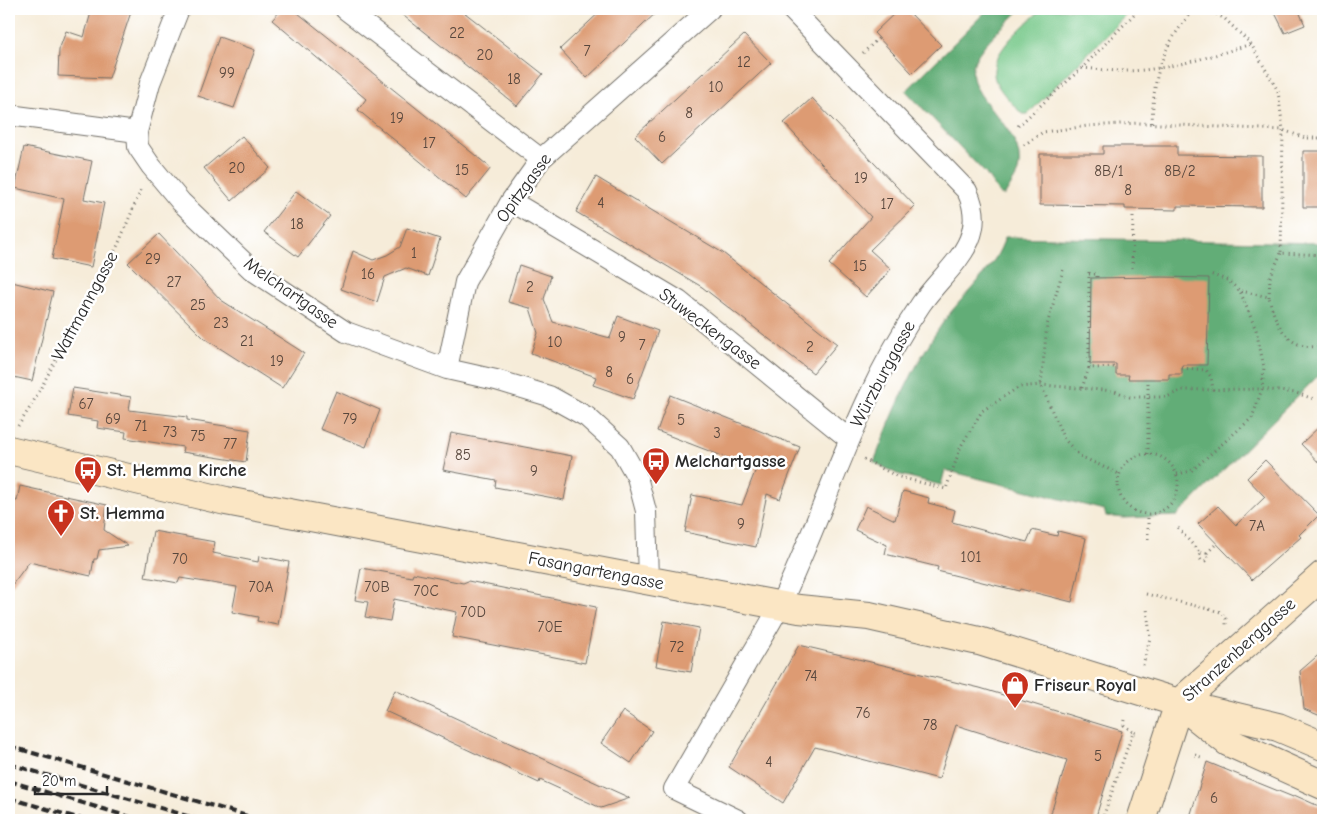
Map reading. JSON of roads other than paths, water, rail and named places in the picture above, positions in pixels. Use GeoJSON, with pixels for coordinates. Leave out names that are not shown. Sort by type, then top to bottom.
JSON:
{"type":"FeatureCollection","features":[{"type":"Feature","properties":{"kind":"main road","name":"Fasangartengasse"},"geometry":{"type":"LineString","coordinates":[[11,442],[226,501],[779,606],[869,616],[980,641],[1179,703],[1278,726],[1323,746]]}},
{"type":"Feature","properties":{"kind":"main road","name":"Stranzenberggasse"},"geometry":{"type":"LineString","coordinates":[[1141,820],[1179,703],[1323,575]]}},
{"type":"Feature","properties":{"kind":"main road","name":"Fasangartengasse"},"geometry":{"type":"LineString","coordinates":[[1179,703],[1228,742],[1323,785]]}},
{"type":"Feature","properties":{"kind":"street"},"geometry":{"type":"LineString","coordinates":[[9,115],[137,132],[150,84],[179,9]]}},
{"type":"Feature","properties":{"kind":"street"},"geometry":{"type":"LineString","coordinates":[[346,9],[541,159]]}},
{"type":"Feature","properties":{"kind":"street","name":"Opitzgasse"},"geometry":{"type":"LineString","coordinates":[[447,368],[465,282],[511,201],[541,159],[710,9]]}},
{"type":"Feature","properties":{"kind":"street","name":"Würzburggasse"},"geometry":{"type":"LineString","coordinates":[[738,820],[674,789],[779,606],[849,439],[884,365],[906,326],[928,294],[964,251],[972,237],[974,206],[967,191],[791,9]]}},
{"type":"Feature","properties":{"kind":"street","name":"Melchartgasse"},"geometry":{"type":"LineString","coordinates":[[137,132],[138,147],[151,166],[181,202],[252,270],[346,332],[447,368],[496,380],[548,396],[587,417],[620,447],[637,477],[646,511],[648,580]]}},
{"type":"Feature","properties":{"kind":"street","name":"Stuweckengasse"},"geometry":{"type":"LineString","coordinates":[[511,201],[679,301],[849,439]]}},
{"type":"Feature","properties":{"kind":"railway"},"geometry":{"type":"LineString","coordinates":[[9,746],[261,820]]}},
{"type":"Feature","properties":{"kind":"railway"},"geometry":{"type":"LineString","coordinates":[[9,764],[201,820]]}},
{"type":"Feature","properties":{"kind":"railway"},"geometry":{"type":"LineString","coordinates":[[9,781],[140,820]]}},
{"type":"Feature","properties":{"kind":"railway"},"geometry":{"type":"LineString","coordinates":[[9,798],[85,820]]}},
{"type":"Feature","properties":{"kind":"place","name":"Melchartgasse"},"geometry":{"type":"Point","coordinates":[656,485]}},
{"type":"Feature","properties":{"kind":"place","name":"St. Hemma Kirche"},"geometry":{"type":"Point","coordinates":[88,494]}},
{"type":"Feature","properties":{"kind":"place","name":"St. Hemma"},"geometry":{"type":"Point","coordinates":[61,537]}},
{"type":"Feature","properties":{"kind":"place","name":"Friseur Royal"},"geometry":{"type":"Point","coordinates":[1015,709]}}]}
